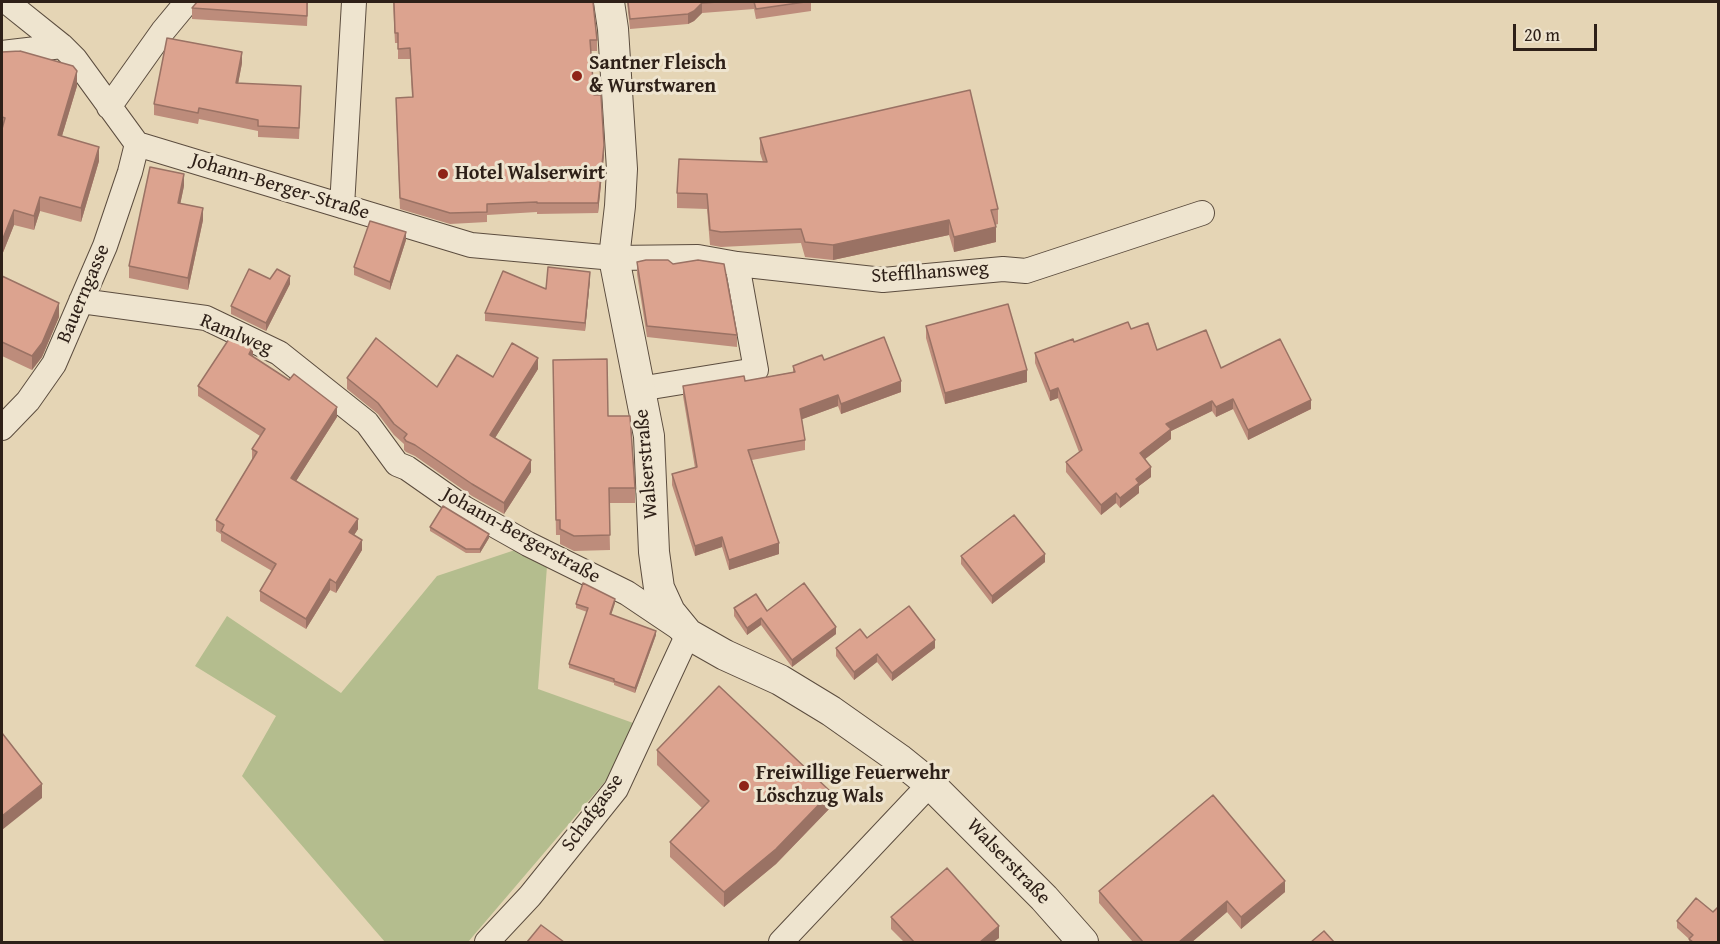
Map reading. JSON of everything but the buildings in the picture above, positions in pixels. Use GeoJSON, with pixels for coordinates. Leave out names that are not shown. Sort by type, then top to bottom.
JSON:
{"type":"FeatureCollection","features":[{"type":"Feature","properties":{"kind":"street"},"geometry":{"type":"LineString","coordinates":[[7,2],[75,59],[137,144]]}},
{"type":"Feature","properties":{"kind":"street"},"geometry":{"type":"LineString","coordinates":[[109,107],[163,31],[187,2]]}},
{"type":"Feature","properties":{"kind":"street"},"geometry":{"type":"LineString","coordinates":[[342,206],[354,2]]}},
{"type":"Feature","properties":{"kind":"street","name":"Walserstraße"},"geometry":{"type":"LineString","coordinates":[[609,2],[613,29],[622,169],[614,258],[649,435],[654,552],[659,588],[669,612],[688,634],[725,655],[780,680],[831,711],[899,759],[930,784],[1044,898],[1083,942]]}},
{"type":"Feature","properties":{"kind":"street"},"geometry":{"type":"LineString","coordinates":[[2,53],[62,46]]}},
{"type":"Feature","properties":{"kind":"street","name":"Johann-Berger-Straße"},"geometry":{"type":"LineString","coordinates":[[137,144],[471,245],[614,258]]}},
{"type":"Feature","properties":{"kind":"street","name":"Bauerngasse"},"geometry":{"type":"LineString","coordinates":[[2,428],[28,401],[54,364],[105,246],[137,144]]}},
{"type":"Feature","properties":{"kind":"street","name":"Stefflhansweg"},"geometry":{"type":"LineString","coordinates":[[614,258],[698,257],[737,264],[883,280],[1003,269],[1026,271],[1202,213]]}},
{"type":"Feature","properties":{"kind":"street"},"geometry":{"type":"LineString","coordinates":[[639,389],[756,370],[737,264]]}},
{"type":"Feature","properties":{"kind":"street","name":"Ramlweg"},"geometry":{"type":"LineString","coordinates":[[81,302],[206,318],[279,353],[368,423]]}},
{"type":"Feature","properties":{"kind":"street","name":"Johann-Bergerstraße"},"geometry":{"type":"LineString","coordinates":[[368,423],[397,464],[407,468],[464,508],[528,544],[627,592],[688,634]]}},
{"type":"Feature","properties":{"kind":"street","name":"Schafgasse"},"geometry":{"type":"LineString","coordinates":[[487,942],[530,896],[616,789],[688,634]]}},
{"type":"Feature","properties":{"kind":"street"},"geometry":{"type":"LineString","coordinates":[[781,942],[930,784]]}},
{"type":"Feature","properties":{"kind":"green space"},"geometry":{"type":"Polygon","coordinates":[[[515,550],[547,566],[538,689],[636,724],[614,771],[468,942],[385,942],[242,776],[276,716],[195,666],[227,616],[341,693],[437,576],[515,550]]]}},
{"type":"Feature","properties":{"kind":"place","name":"Santner Fleisch & Wurstwaren"},"geometry":{"type":"Point","coordinates":[577,76]}},
{"type":"Feature","properties":{"kind":"place","name":"Hotel Walserwirt"},"geometry":{"type":"Point","coordinates":[443,174]}},
{"type":"Feature","properties":{"kind":"place","name":"Freiwillige Feuerwehr Löschzug Wals"},"geometry":{"type":"Point","coordinates":[744,786]}}]}
